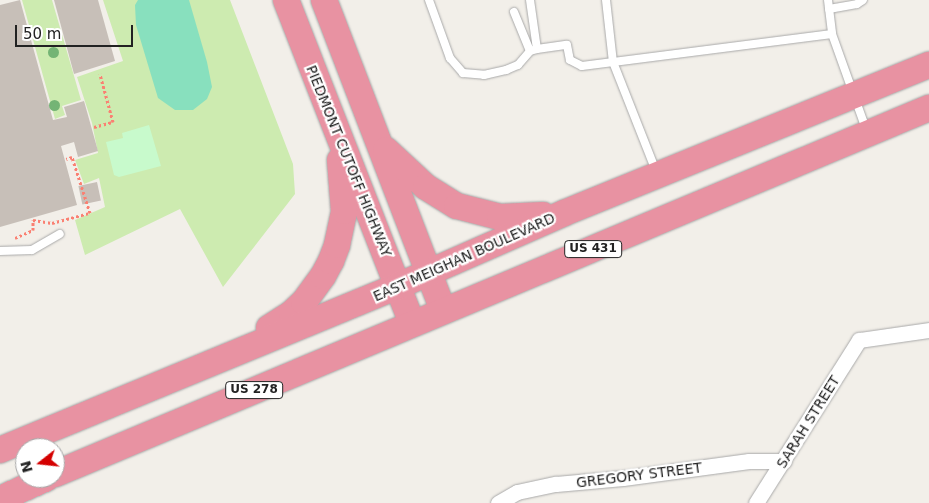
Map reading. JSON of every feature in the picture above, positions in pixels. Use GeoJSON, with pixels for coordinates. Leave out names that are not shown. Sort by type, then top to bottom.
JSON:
{"type":"FeatureCollection","features":[{"type":"Feature","properties":{"kind":"highway","name":"PIEDMONT CUTOFF HIGHWAY"},"geometry":{"type":"LineString","coordinates":[[286,0],[412,323]]}},
{"type":"Feature","properties":{"kind":"highway"},"geometry":{"type":"LineString","coordinates":[[324,0],[443,310]]}},
{"type":"Feature","properties":{"kind":"highway","name":"EAST MEIGHAN BOULEVARD"},"geometry":{"type":"LineString","coordinates":[[0,450],[429,273],[564,213],[929,65]]}},
{"type":"Feature","properties":{"kind":"highway","name":"US 431"},"geometry":{"type":"LineString","coordinates":[[443,310],[929,108]]}},
{"type":"Feature","properties":{"kind":"highway"},"geometry":{"type":"LineString","coordinates":[[220,359],[292,313],[314,289],[331,261],[337,245],[344,211],[337,132]]}},
{"type":"Feature","properties":{"kind":"highway"},"geometry":{"type":"LineString","coordinates":[[381,145],[426,187],[441,198],[471,211],[515,218],[564,213]]}},
{"type":"Feature","properties":{"kind":"highway","name":"US 278"},"geometry":{"type":"LineString","coordinates":[[65,470],[443,310]]}},
{"type":"Feature","properties":{"kind":"highway"},"geometry":{"type":"LineString","coordinates":[[0,499],[25,488]]}},
{"type":"Feature","properties":{"kind":"street","name":"SARAH STREET"},"geometry":{"type":"LineString","coordinates":[[756,503],[859,340],[929,330]]}},
{"type":"Feature","properties":{"kind":"street","name":"GREGORY STREET"},"geometry":{"type":"LineString","coordinates":[[498,503],[517,492],[556,484],[623,478],[748,461],[784,461]]}},
{"type":"Feature","properties":{"kind":"lane"},"geometry":{"type":"LineString","coordinates":[[429,0],[450,58],[463,73],[484,75],[518,65],[534,50],[567,45],[570,60],[574,64],[582,66],[832,34]]}},
{"type":"Feature","properties":{"kind":"lane"},"geometry":{"type":"LineString","coordinates":[[530,0],[534,50]]}},
{"type":"Feature","properties":{"kind":"lane"},"geometry":{"type":"LineString","coordinates":[[606,0],[613,62],[658,176]]}},
{"type":"Feature","properties":{"kind":"lane"},"geometry":{"type":"LineString","coordinates":[[828,0],[832,34],[868,133]]}},
{"type":"Feature","properties":{"kind":"lane"},"geometry":{"type":"LineString","coordinates":[[829,9],[857,4],[863,0]]}},
{"type":"Feature","properties":{"kind":"lane"},"geometry":{"type":"LineString","coordinates":[[514,12],[534,50]]}},
{"type":"Feature","properties":{"kind":"lane"},"geometry":{"type":"LineString","coordinates":[[0,251],[32,250],[60,234]]}},
{"type":"Feature","properties":{"kind":"path"},"geometry":{"type":"LineString","coordinates":[[94,127],[113,122],[100,74]]}},
{"type":"Feature","properties":{"kind":"path"},"geometry":{"type":"LineString","coordinates":[[8,240],[23,236],[34,230],[33,220],[52,223],[90,213],[72,157],[66,159]]}},
{"type":"Feature","properties":{"kind":"green space"},"geometry":{"type":"Polygon","coordinates":[[[22,0],[52,0],[81,100],[62,106],[65,115],[55,119],[22,0]]]}},
{"type":"Feature","properties":{"kind":"green space"},"geometry":{"type":"Polygon","coordinates":[[[103,0],[230,0],[293,164],[295,194],[223,287],[180,209],[85,255],[75,220],[105,207],[99,178],[84,184],[75,160],[98,153],[92,123],[77,77],[123,61],[103,0]]]}},
{"type":"Feature","properties":{"kind":"green space"},"geometry":{"type":"Polygon","coordinates":[[[138,0],[189,0],[207,62],[212,87],[207,99],[193,110],[175,110],[158,98],[136,25],[135,5],[138,0]]]}},
{"type":"Feature","properties":{"kind":"green space"},"geometry":{"type":"Polygon","coordinates":[[[149,125],[161,166],[119,177],[114,175],[106,142],[123,138],[122,133],[149,125]]]}},
{"type":"Feature","properties":{"kind":"building"},"geometry":{"type":"Polygon","coordinates":[[[20,0],[53,120],[67,117],[64,107],[84,101],[98,151],[78,157],[74,142],[61,146],[77,205],[0,227],[0,5],[20,0]]]}},
{"type":"Feature","properties":{"kind":"building"},"geometry":{"type":"Polygon","coordinates":[[[54,0],[98,0],[115,61],[74,74],[54,0]]]}},
{"type":"Feature","properties":{"kind":"building"},"geometry":{"type":"Polygon","coordinates":[[[97,182],[101,201],[82,205],[78,186],[97,182]]]}}]}
